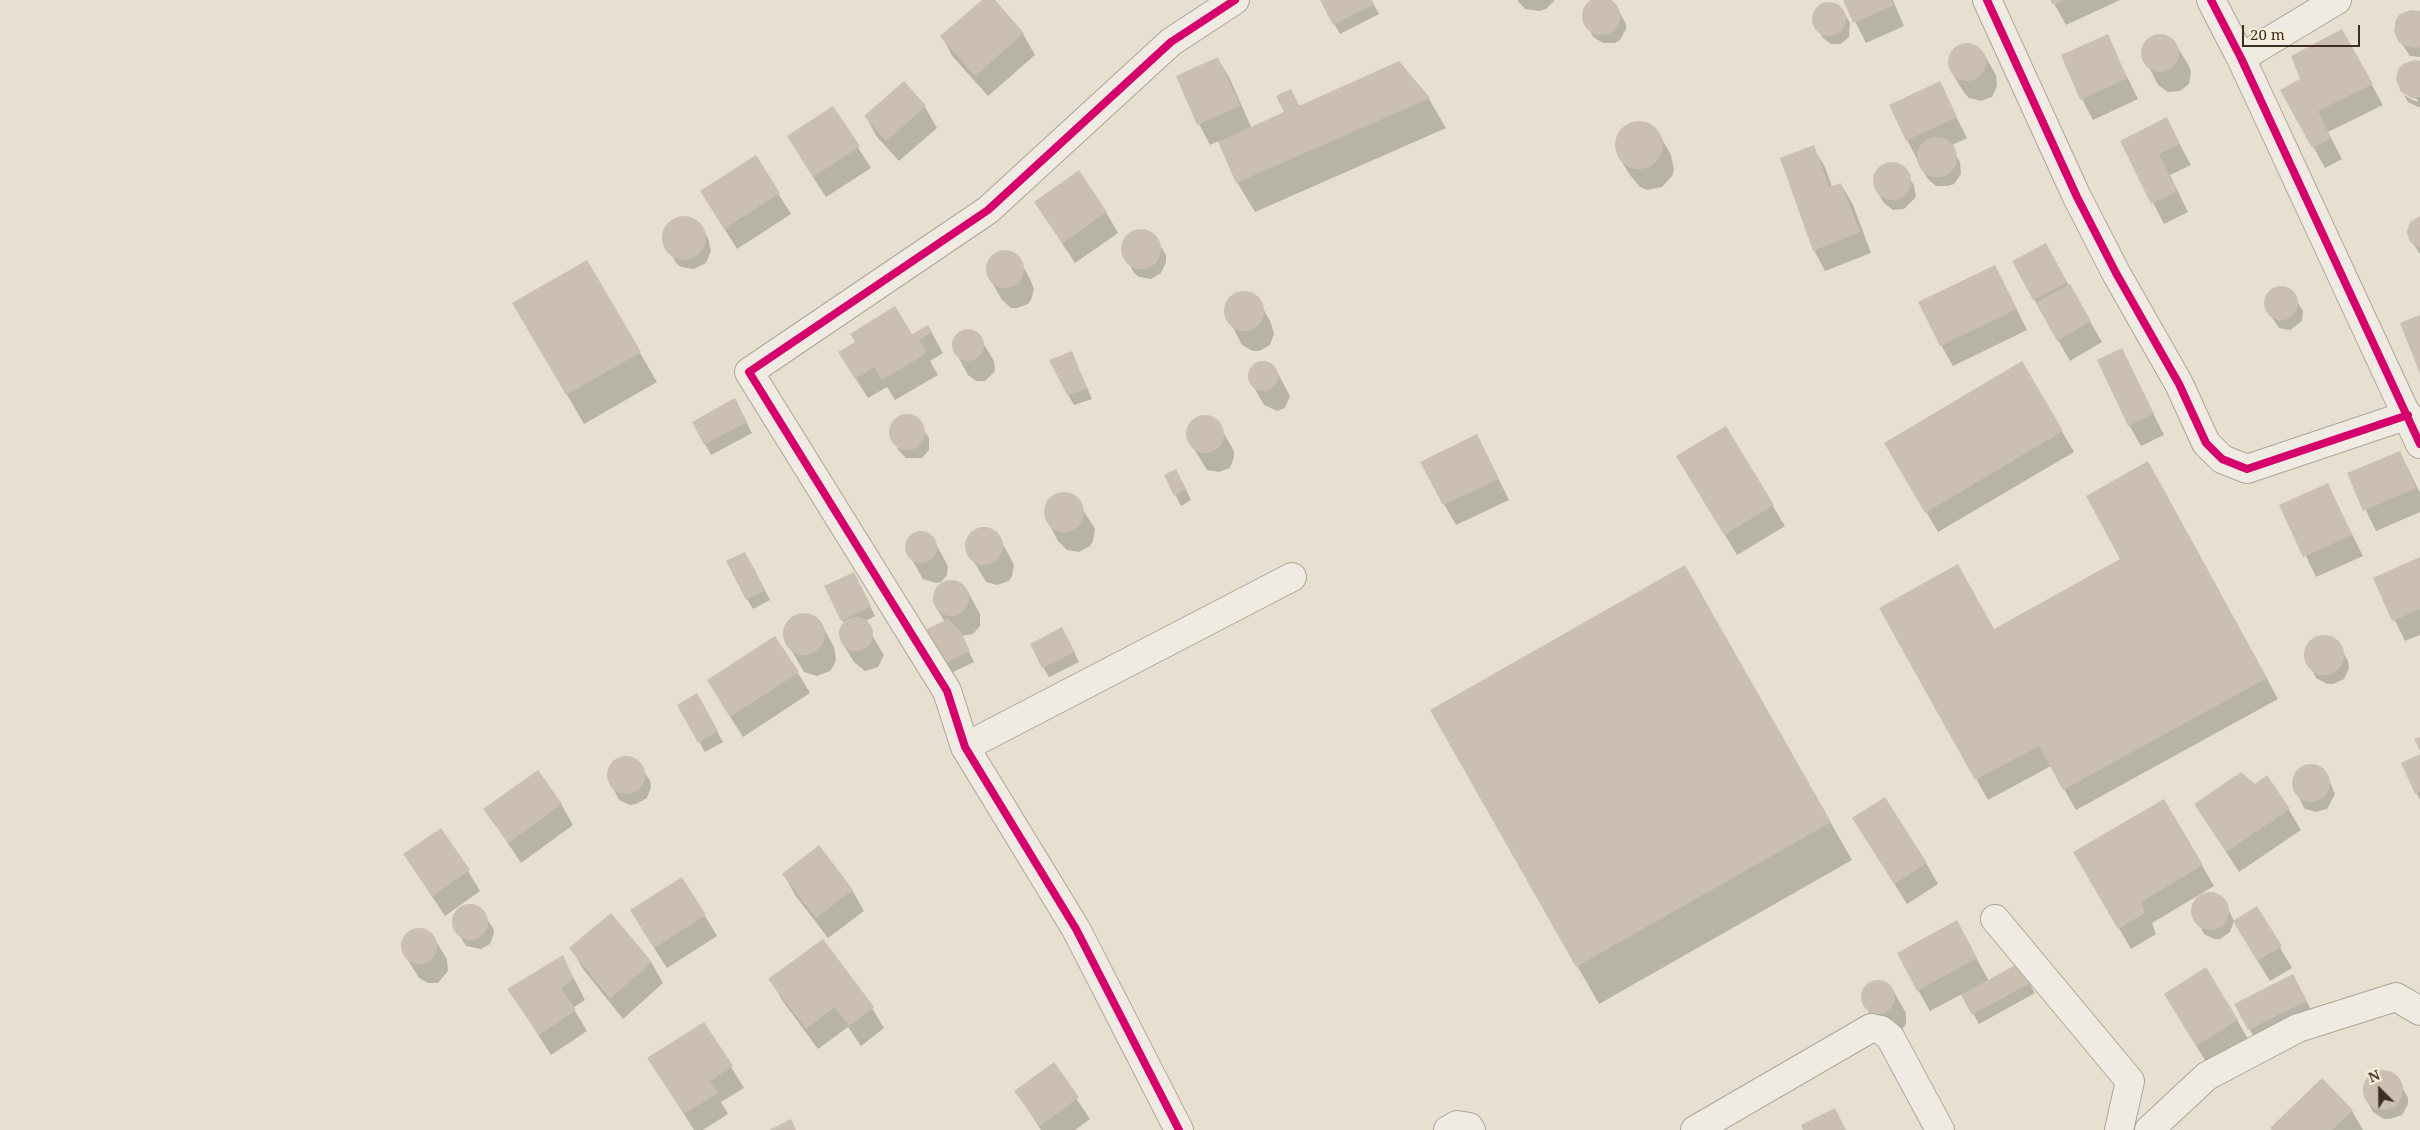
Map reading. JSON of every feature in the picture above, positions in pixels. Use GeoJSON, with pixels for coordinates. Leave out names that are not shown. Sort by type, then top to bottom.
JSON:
{"type":"FeatureCollection","features":[{"type":"Feature","properties":{"kind":"street"},"geometry":{"type":"LineString","coordinates":[[1179,1130],[1076,929],[965,747],[947,691],[749,372],[988,210],[1171,42],[1235,0]]}},
{"type":"Feature","properties":{"kind":"street"},"geometry":{"type":"LineString","coordinates":[[1987,0],[2077,197],[2116,273],[2179,384],[2206,443],[2222,460],[2247,469],[2408,415]]}},
{"type":"Feature","properties":{"kind":"street"},"geometry":{"type":"LineString","coordinates":[[2211,0],[2241,58],[2420,444]]}},
{"type":"Feature","properties":{"kind":"street"},"geometry":{"type":"LineString","coordinates":[[2241,58],[2337,0]]}},
{"type":"Feature","properties":{"kind":"street"},"geometry":{"type":"LineString","coordinates":[[965,747],[1292,577]]}},
{"type":"Feature","properties":{"kind":"street"},"geometry":{"type":"LineString","coordinates":[[1995,919],[2130,1081],[2119,1130]]}},
{"type":"Feature","properties":{"kind":"street"},"geometry":{"type":"LineString","coordinates":[[2149,1130],[2207,1076],[2298,1028],[2396,997],[2420,1010]]}},
{"type":"Feature","properties":{"kind":"street"},"geometry":{"type":"LineString","coordinates":[[1695,1130],[1871,1028],[1881,1030],[1890,1037],[1940,1130]]}},
{"type":"Feature","properties":{"kind":"street"},"geometry":{"type":"LineString","coordinates":[[1448,1130],[1457,1125],[1469,1127],[1471,1130]]}},
{"type":"Feature","properties":{"kind":"building"},"geometry":{"type":"Polygon","coordinates":[[[1601,-3],[1614,3],[1620,16],[1614,29],[1601,35],[1588,29],[1582,16],[1588,3],[1601,-3]]]}},
{"type":"Feature","properties":{"kind":"building"},"geometry":{"type":"Polygon","coordinates":[[[982,0],[995,0],[1024,33],[975,76],[940,36],[982,0]]]}},
{"type":"Feature","properties":{"kind":"building"},"geometry":{"type":"Polygon","coordinates":[[[1320,0],[1372,0],[1374,4],[1333,25],[1320,0]]]}},
{"type":"Feature","properties":{"kind":"building"},"geometry":{"type":"Polygon","coordinates":[[[1843,0],[1891,0],[1894,5],[1853,23],[1843,0]]]}},
{"type":"Feature","properties":{"kind":"building"},"geometry":{"type":"Polygon","coordinates":[[[2050,0],[2064,0],[2053,5],[2050,0]]]}},
{"type":"Feature","properties":{"kind":"building"},"geometry":{"type":"Polygon","coordinates":[[[1829,2],[1841,7],[1846,19],[1841,31],[1829,36],[1817,31],[1812,19],[1817,7],[1829,2]]]}},
{"type":"Feature","properties":{"kind":"building"},"geometry":{"type":"Polygon","coordinates":[[[2411,10],[2420,11],[2420,47],[2417,48],[2404,46],[2398,41],[2394,31],[2396,19],[2400,14],[2411,10]]]}},
{"type":"Feature","properties":{"kind":"building"},"geometry":{"type":"Polygon","coordinates":[[[2342,29],[2373,84],[2318,111],[2331,138],[2312,148],[2280,90],[2300,79],[2291,56],[2342,29]]]}},
{"type":"Feature","properties":{"kind":"building"},"geometry":{"type":"Polygon","coordinates":[[[2108,34],[2127,78],[2080,100],[2061,55],[2108,34]]]}},
{"type":"Feature","properties":{"kind":"building"},"geometry":{"type":"Polygon","coordinates":[[[2160,34],[2174,39],[2179,53],[2174,67],[2160,72],[2146,67],[2141,53],[2146,39],[2160,34]]]}},
{"type":"Feature","properties":{"kind":"building"},"geometry":{"type":"Polygon","coordinates":[[[1967,43],[1981,48],[1986,62],[1981,76],[1967,81],[1953,76],[1948,62],[1953,48],[1967,43]]]}},
{"type":"Feature","properties":{"kind":"building"},"geometry":{"type":"Polygon","coordinates":[[[1218,57],[1240,106],[1197,125],[1176,76],[1218,57]]]}},
{"type":"Feature","properties":{"kind":"building"},"geometry":{"type":"Polygon","coordinates":[[[2414,60],[2420,61],[2420,97],[2412,98],[2401,92],[2396,80],[2398,69],[2403,64],[2414,60]]]}},
{"type":"Feature","properties":{"kind":"building"},"geometry":{"type":"Polygon","coordinates":[[[1399,61],[1430,98],[1236,183],[1218,142],[1284,112],[1276,96],[1291,89],[1299,106],[1399,61]]]}},
{"type":"Feature","properties":{"kind":"building"},"geometry":{"type":"Polygon","coordinates":[[[904,81],[926,106],[886,141],[864,116],[904,81]]]}},
{"type":"Feature","properties":{"kind":"building"},"geometry":{"type":"Polygon","coordinates":[[[1940,81],[1957,117],[1906,141],[1889,105],[1940,81]]]}},
{"type":"Feature","properties":{"kind":"building"},"geometry":{"type":"Polygon","coordinates":[[[833,106],[860,146],[813,177],[787,136],[833,106]]]}},
{"type":"Feature","properties":{"kind":"building"},"geometry":{"type":"Polygon","coordinates":[[[2167,117],[2180,144],[2159,154],[2177,191],[2151,204],[2120,141],[2167,117]]]}},
{"type":"Feature","properties":{"kind":"building"},"geometry":{"type":"Polygon","coordinates":[[[1634,121],[1644,121],[1656,128],[1663,140],[1663,150],[1656,162],[1644,169],[1634,169],[1626,165],[1619,158],[1615,150],[1615,140],[1619,132],[1626,125],[1634,121]]]}},
{"type":"Feature","properties":{"kind":"building"},"geometry":{"type":"Polygon","coordinates":[[[1937,137],[1951,143],[1957,157],[1951,171],[1937,177],[1923,171],[1917,157],[1923,143],[1937,137]]]}},
{"type":"Feature","properties":{"kind":"building"},"geometry":{"type":"Polygon","coordinates":[[[1814,145],[1829,187],[1841,183],[1860,232],[1813,251],[1780,158],[1814,145]]]}},
{"type":"Feature","properties":{"kind":"building"},"geometry":{"type":"Polygon","coordinates":[[[756,155],[780,193],[724,229],[700,191],[756,155]]]}},
{"type":"Feature","properties":{"kind":"building"},"geometry":{"type":"Polygon","coordinates":[[[1892,162],[1905,168],[1911,181],[1905,194],[1892,200],[1879,194],[1873,181],[1879,168],[1892,162]]]}},
{"type":"Feature","properties":{"kind":"building"},"geometry":{"type":"Polygon","coordinates":[[[1079,170],[1107,212],[1062,243],[1034,202],[1079,170]]]}},
{"type":"Feature","properties":{"kind":"building"},"geometry":{"type":"Polygon","coordinates":[[[684,216],[696,220],[702,226],[706,238],[702,250],[696,256],[684,260],[672,256],[666,250],[662,238],[666,226],[672,220],[684,216]]]}},
{"type":"Feature","properties":{"kind":"building"},"geometry":{"type":"Polygon","coordinates":[[[2420,216],[2420,248],[2410,242],[2407,232],[2410,222],[2420,216]]]}},
{"type":"Feature","properties":{"kind":"building"},"geometry":{"type":"Polygon","coordinates":[[[1137,229],[1145,229],[1152,232],[1158,238],[1161,249],[1158,260],[1152,266],[1145,269],[1137,269],[1130,266],[1124,260],[1121,253],[1121,245],[1124,238],[1130,232],[1137,229]]]}},
{"type":"Feature","properties":{"kind":"building"},"geometry":{"type":"Polygon","coordinates":[[[2046,243],[2067,282],[2033,300],[2012,261],[2046,243]]]}},
{"type":"Feature","properties":{"kind":"building"},"geometry":{"type":"Polygon","coordinates":[[[1005,250],[1018,256],[1024,269],[1018,282],[1005,288],[992,282],[986,269],[992,256],[1005,250]]]}},
{"type":"Feature","properties":{"kind":"building"},"geometry":{"type":"Polygon","coordinates":[[[587,260],[641,352],[566,395],[512,303],[587,260]]]}},
{"type":"Feature","properties":{"kind":"building"},"geometry":{"type":"Polygon","coordinates":[[[1995,265],[2017,309],[1940,346],[1918,302],[1995,265]]]}},
{"type":"Feature","properties":{"kind":"building"},"geometry":{"type":"Polygon","coordinates":[[[2070,284],[2091,321],[2057,341],[2036,303],[2070,284]]]}},
{"type":"Feature","properties":{"kind":"building"},"geometry":{"type":"Polygon","coordinates":[[[2281,286],[2288,287],[2293,291],[2297,296],[2297,310],[2293,315],[2288,319],[2281,320],[2274,319],[2269,315],[2265,310],[2264,303],[2265,296],[2269,291],[2274,287],[2281,286]]]}},
{"type":"Feature","properties":{"kind":"building"},"geometry":{"type":"Polygon","coordinates":[[[1244,291],[1258,297],[1264,311],[1258,325],[1244,331],[1230,325],[1224,311],[1230,297],[1244,291]]]}},
{"type":"Feature","properties":{"kind":"building"},"geometry":{"type":"Polygon","coordinates":[[[895,306],[912,334],[928,325],[932,332],[919,340],[927,353],[882,380],[874,367],[855,379],[838,352],[855,342],[850,334],[895,306]]]}},
{"type":"Feature","properties":{"kind":"building"},"geometry":{"type":"Polygon","coordinates":[[[2420,315],[2420,374],[2400,323],[2420,315]]]}},
{"type":"Feature","properties":{"kind":"building"},"geometry":{"type":"Polygon","coordinates":[[[968,329],[974,330],[979,334],[983,339],[983,351],[979,356],[974,360],[968,361],[962,360],[957,356],[953,351],[952,345],[953,339],[957,334],[962,330],[968,329]]]}},
{"type":"Feature","properties":{"kind":"building"},"geometry":{"type":"Polygon","coordinates":[[[2122,348],[2154,414],[2128,426],[2097,360],[2122,348]]]}},
{"type":"Feature","properties":{"kind":"building"},"geometry":{"type":"Polygon","coordinates":[[[1072,351],[1087,389],[1067,395],[1049,360],[1072,351]]]}},
{"type":"Feature","properties":{"kind":"building"},"geometry":{"type":"Polygon","coordinates":[[[1263,361],[1274,365],[1278,376],[1274,387],[1263,391],[1252,387],[1248,376],[1252,365],[1263,361]]]}},
{"type":"Feature","properties":{"kind":"building"},"geometry":{"type":"Polygon","coordinates":[[[2022,361],[2063,431],[1925,513],[1884,443],[2022,361]]]}},
{"type":"Feature","properties":{"kind":"building"},"geometry":{"type":"Polygon","coordinates":[[[735,398],[747,422],[704,445],[692,422],[735,398]]]}},
{"type":"Feature","properties":{"kind":"building"},"geometry":{"type":"Polygon","coordinates":[[[907,414],[920,419],[925,432],[920,445],[907,450],[894,445],[889,432],[894,419],[907,414]]]}},
{"type":"Feature","properties":{"kind":"building"},"geometry":{"type":"Polygon","coordinates":[[[1205,415],[1218,421],[1224,434],[1218,447],[1205,453],[1192,447],[1186,434],[1192,421],[1205,415]]]}},
{"type":"Feature","properties":{"kind":"building"},"geometry":{"type":"Polygon","coordinates":[[[1726,426],[1774,505],[1724,535],[1676,456],[1726,426]]]}},
{"type":"Feature","properties":{"kind":"building"},"geometry":{"type":"Polygon","coordinates":[[[1477,434],[1499,479],[1443,505],[1420,462],[1477,434]]]}},
{"type":"Feature","properties":{"kind":"building"},"geometry":{"type":"Polygon","coordinates":[[[2400,451],[2416,488],[2363,511],[2347,473],[2400,451]]]}},
{"type":"Feature","properties":{"kind":"building"},"geometry":{"type":"Polygon","coordinates":[[[2148,461],[2267,678],[2063,790],[2039,746],[1975,780],[1879,608],[1958,564],[1994,629],[2120,559],[2086,496],[2148,461]]]}},
{"type":"Feature","properties":{"kind":"building"},"geometry":{"type":"Polygon","coordinates":[[[1176,469],[1186,489],[1174,496],[1164,475],[1176,469]]]}},
{"type":"Feature","properties":{"kind":"building"},"geometry":{"type":"Polygon","coordinates":[[[2328,483],[2352,535],[2303,557],[2279,505],[2328,483]]]}},
{"type":"Feature","properties":{"kind":"building"},"geometry":{"type":"Polygon","coordinates":[[[1068,492],[1075,495],[1081,501],[1084,512],[1083,520],[1075,529],[1068,532],[1060,532],[1053,529],[1045,520],[1044,508],[1047,501],[1056,493],[1068,492]]]}},
{"type":"Feature","properties":{"kind":"building"},"geometry":{"type":"Polygon","coordinates":[[[984,527],[997,533],[1003,546],[997,559],[984,565],[971,559],[965,546],[971,533],[984,527]]]}},
{"type":"Feature","properties":{"kind":"building"},"geometry":{"type":"Polygon","coordinates":[[[921,531],[927,532],[932,536],[936,541],[936,553],[932,558],[927,562],[921,563],[915,562],[910,558],[906,553],[905,547],[906,541],[910,536],[915,532],[921,531]]]}},
{"type":"Feature","properties":{"kind":"building"},"geometry":{"type":"Polygon","coordinates":[[[745,552],[765,590],[746,600],[726,561],[745,552]]]}},
{"type":"Feature","properties":{"kind":"building"},"geometry":{"type":"Polygon","coordinates":[[[2420,557],[2420,609],[2392,621],[2373,578],[2420,557]]]}},
{"type":"Feature","properties":{"kind":"building"},"geometry":{"type":"Polygon","coordinates":[[[1685,565],[1831,822],[1576,967],[1430,710],[1685,565]]]}},
{"type":"Feature","properties":{"kind":"building"},"geometry":{"type":"Polygon","coordinates":[[[854,572],[871,606],[841,621],[824,586],[854,572]]]}},
{"type":"Feature","properties":{"kind":"building"},"geometry":{"type":"Polygon","coordinates":[[[951,580],[958,581],[964,585],[968,591],[968,605],[964,611],[958,615],[951,616],[944,615],[938,611],[934,605],[933,598],[934,591],[938,585],[944,581],[951,580]]]}},
{"type":"Feature","properties":{"kind":"building"},"geometry":{"type":"Polygon","coordinates":[[[800,613],[808,613],[819,619],[825,634],[819,649],[808,655],[800,655],[789,649],[783,638],[783,630],[789,619],[800,613]]]}},
{"type":"Feature","properties":{"kind":"building"},"geometry":{"type":"Polygon","coordinates":[[[856,617],[868,622],[873,634],[868,646],[856,651],[844,646],[839,634],[844,622],[856,617]]]}},
{"type":"Feature","properties":{"kind":"building"},"geometry":{"type":"Polygon","coordinates":[[[948,619],[961,632],[970,651],[944,664],[925,630],[948,619]]]}},
{"type":"Feature","properties":{"kind":"building"},"geometry":{"type":"Polygon","coordinates":[[[1062,627],[1075,652],[1042,668],[1030,644],[1062,627]]]}},
{"type":"Feature","properties":{"kind":"building"},"geometry":{"type":"Polygon","coordinates":[[[2320,635],[2328,635],[2335,638],[2341,644],[2344,655],[2341,666],[2335,672],[2328,675],[2320,675],[2313,672],[2307,666],[2304,659],[2304,651],[2307,644],[2313,638],[2320,635]]]}},
{"type":"Feature","properties":{"kind":"building"},"geometry":{"type":"Polygon","coordinates":[[[775,636],[799,672],[730,717],[707,680],[775,636]]]}},
{"type":"Feature","properties":{"kind":"building"},"geometry":{"type":"Polygon","coordinates":[[[697,693],[718,731],[698,743],[677,705],[697,693]]]}},
{"type":"Feature","properties":{"kind":"building"},"geometry":{"type":"Polygon","coordinates":[[[2420,737],[2420,751],[2414,739],[2420,737]]]}},
{"type":"Feature","properties":{"kind":"building"},"geometry":{"type":"Polygon","coordinates":[[[2420,754],[2420,792],[2415,794],[2401,763],[2420,754]]]}},
{"type":"Feature","properties":{"kind":"building"},"geometry":{"type":"Polygon","coordinates":[[[626,756],[640,761],[645,775],[640,789],[626,794],[612,789],[607,775],[612,761],[626,756]]]}},
{"type":"Feature","properties":{"kind":"building"},"geometry":{"type":"Polygon","coordinates":[[[2311,764],[2325,769],[2330,783],[2325,797],[2311,802],[2297,797],[2292,783],[2297,769],[2311,764]]]}},
{"type":"Feature","properties":{"kind":"building"},"geometry":{"type":"Polygon","coordinates":[[[538,770],[562,804],[508,843],[483,809],[538,770]]]}},
{"type":"Feature","properties":{"kind":"building"},"geometry":{"type":"Polygon","coordinates":[[[2241,772],[2255,784],[2267,775],[2290,809],[2226,852],[2194,804],[2241,772]]]}},
{"type":"Feature","properties":{"kind":"building"},"geometry":{"type":"Polygon","coordinates":[[[1885,797],[1927,863],[1894,884],[1852,818],[1885,797]]]}},
{"type":"Feature","properties":{"kind":"building"},"geometry":{"type":"Polygon","coordinates":[[[2164,799],[2203,865],[2141,902],[2145,913],[2118,929],[2073,852],[2164,799]]]}},
{"type":"Feature","properties":{"kind":"building"},"geometry":{"type":"Polygon","coordinates":[[[441,828],[470,870],[432,896],[403,854],[441,828]]]}},
{"type":"Feature","properties":{"kind":"building"},"geometry":{"type":"Polygon","coordinates":[[[819,845],[853,890],[816,918],[782,874],[819,845]]]}},
{"type":"Feature","properties":{"kind":"building"},"geometry":{"type":"Polygon","coordinates":[[[682,877],[706,915],[654,948],[630,910],[682,877]]]}},
{"type":"Feature","properties":{"kind":"building"},"geometry":{"type":"Polygon","coordinates":[[[2210,892],[2223,898],[2229,911],[2223,924],[2210,930],[2197,924],[2191,911],[2197,898],[2210,892]]]}},
{"type":"Feature","properties":{"kind":"building"},"geometry":{"type":"Polygon","coordinates":[[[470,904],[477,905],[483,909],[487,915],[487,929],[483,935],[477,939],[470,940],[463,939],[457,935],[453,929],[452,922],[453,915],[457,909],[463,905],[470,904]]]}},
{"type":"Feature","properties":{"kind":"building"},"geometry":{"type":"Polygon","coordinates":[[[2257,906],[2282,946],[2257,961],[2233,921],[2257,906]]]}},
{"type":"Feature","properties":{"kind":"building"},"geometry":{"type":"Polygon","coordinates":[[[611,913],[652,962],[610,999],[569,948],[611,913]]]}},
{"type":"Feature","properties":{"kind":"building"},"geometry":{"type":"Polygon","coordinates":[[[1957,920],[1977,958],[1917,991],[1897,953],[1957,920]]]}},
{"type":"Feature","properties":{"kind":"building"},"geometry":{"type":"Polygon","coordinates":[[[419,928],[426,929],[432,933],[436,939],[436,953],[432,959],[426,963],[419,964],[412,963],[406,959],[402,953],[401,946],[402,939],[406,933],[412,929],[419,928]]]}},
{"type":"Feature","properties":{"kind":"building"},"geometry":{"type":"Polygon","coordinates":[[[823,939],[874,1007],[849,1026],[835,1007],[806,1029],[768,979],[823,939]]]}},
{"type":"Feature","properties":{"kind":"building"},"geometry":{"type":"Polygon","coordinates":[[[563,955],[574,979],[561,988],[576,1010],[539,1035],[507,989],[563,955]]]}},
{"type":"Feature","properties":{"kind":"building"},"geometry":{"type":"Polygon","coordinates":[[[2019,963],[2030,983],[1972,1015],[1961,995],[2019,963]]]}},
{"type":"Feature","properties":{"kind":"building"},"geometry":{"type":"Polygon","coordinates":[[[2206,967],[2238,1020],[2196,1046],[2164,994],[2206,967]]]}},
{"type":"Feature","properties":{"kind":"building"},"geometry":{"type":"Polygon","coordinates":[[[2293,974],[2307,1001],[2248,1030],[2234,1004],[2293,974]]]}},
{"type":"Feature","properties":{"kind":"building"},"geometry":{"type":"Polygon","coordinates":[[[1878,980],[1885,981],[1890,985],[1894,990],[1894,1004],[1890,1009],[1885,1013],[1878,1014],[1871,1013],[1866,1009],[1862,1004],[1861,997],[1862,990],[1866,985],[1871,981],[1878,980]]]}},
{"type":"Feature","properties":{"kind":"building"},"geometry":{"type":"Polygon","coordinates":[[[704,1022],[733,1066],[710,1081],[718,1093],[684,1114],[647,1058],[704,1022]]]}},
{"type":"Feature","properties":{"kind":"building"},"geometry":{"type":"Polygon","coordinates":[[[1054,1062],[1079,1097],[1040,1126],[1014,1091],[1054,1062]]]}},
{"type":"Feature","properties":{"kind":"building"},"geometry":{"type":"Polygon","coordinates":[[[2379,1070],[2387,1070],[2394,1073],[2400,1079],[2403,1090],[2400,1101],[2394,1107],[2387,1110],[2379,1110],[2372,1107],[2366,1101],[2363,1094],[2363,1086],[2366,1079],[2372,1073],[2379,1070]]]}},
{"type":"Feature","properties":{"kind":"building"},"geometry":{"type":"Polygon","coordinates":[[[2322,1078],[2353,1110],[2332,1130],[2272,1130],[2270,1128],[2322,1078]]]}},
{"type":"Feature","properties":{"kind":"building"},"geometry":{"type":"Polygon","coordinates":[[[1835,1108],[1846,1130],[1803,1130],[1801,1125],[1835,1108]]]}},
{"type":"Feature","properties":{"kind":"building"},"geometry":{"type":"Polygon","coordinates":[[[791,1119],[796,1130],[769,1130],[791,1119]]]}},
{"type":"Feature","properties":{"kind":"cycle path"},"geometry":{"type":"LineString","coordinates":[[1179,1130],[1076,929],[965,747],[947,691],[749,372],[988,210],[1171,42],[1235,0]]}},
{"type":"Feature","properties":{"kind":"cycle path"},"geometry":{"type":"LineString","coordinates":[[1987,0],[2077,197],[2116,273],[2179,384],[2206,443],[2222,459],[2247,469],[2408,415]]}},
{"type":"Feature","properties":{"kind":"cycle path"},"geometry":{"type":"LineString","coordinates":[[2211,0],[2241,58],[2420,444]]}}]}
